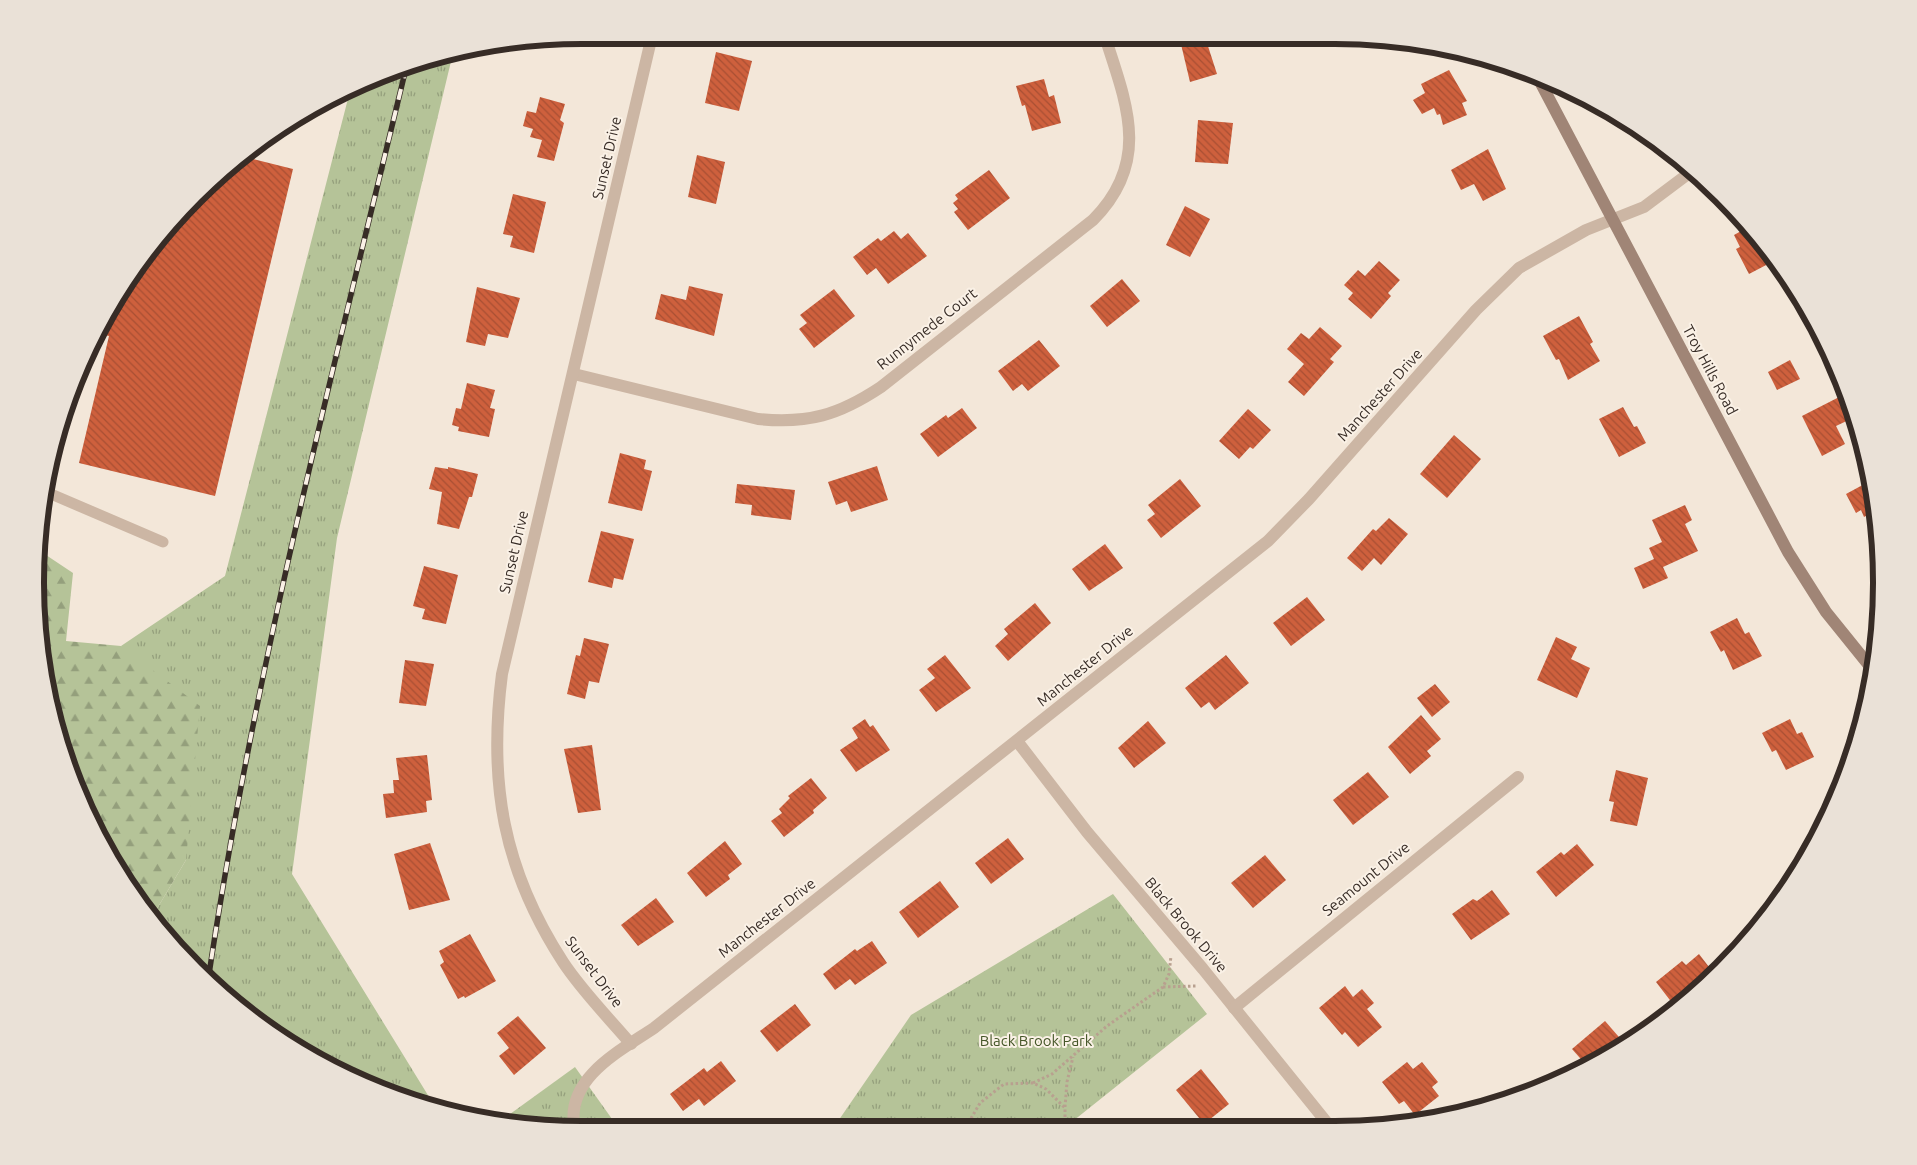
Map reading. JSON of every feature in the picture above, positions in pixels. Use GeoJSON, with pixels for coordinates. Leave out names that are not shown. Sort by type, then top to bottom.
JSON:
{"type":"FeatureCollection","features":[{"type":"Feature","properties":{"kind":"main road","name":"Troy Hills Road"},"geometry":{"type":"LineString","coordinates":[[1542,85],[1788,552],[1826,612],[1867,663]]}},
{"type":"Feature","properties":{"kind":"street","name":"Sunset Drive"},"geometry":{"type":"LineString","coordinates":[[631,1044],[579,983],[543,929],[521,881],[508,844],[500,805],[497,768],[497,714],[502,674],[650,44]]}},
{"type":"Feature","properties":{"kind":"street","name":"Runnymede Court"},"geometry":{"type":"LineString","coordinates":[[574,374],[767,420],[784,422],[810,420],[836,412],[859,401],[881,387],[1093,220],[1117,191],[1127,167],[1130,141],[1128,115],[1107,44]]}},
{"type":"Feature","properties":{"kind":"street","name":"Manchester Drive"},"geometry":{"type":"LineString","coordinates":[[574,1121],[574,1103],[578,1091],[595,1071],[1017,741],[1268,541],[1354,449],[1476,310],[1519,268],[1586,230],[1644,206],[1687,175]]}},
{"type":"Feature","properties":{"kind":"street","name":"Black Brook Drive"},"geometry":{"type":"LineString","coordinates":[[1017,741],[1087,832],[1326,1121]]}},
{"type":"Feature","properties":{"kind":"street","name":"Seamount Drive"},"geometry":{"type":"LineString","coordinates":[[1234,1008],[1518,776]]}},
{"type":"Feature","properties":{"kind":"lane"},"geometry":{"type":"LineString","coordinates":[[51,494],[163,542]]}},
{"type":"Feature","properties":{"kind":"path"},"geometry":{"type":"LineString","coordinates":[[970,1121],[980,1103],[1004,1084],[1033,1083],[1052,1074],[1108,1026],[1163,987],[1169,974],[1171,955]]}},
{"type":"Feature","properties":{"kind":"path"},"geometry":{"type":"LineString","coordinates":[[1163,987],[1196,986]]}},
{"type":"Feature","properties":{"kind":"path"},"geometry":{"type":"LineString","coordinates":[[1066,1121],[1067,1082],[1073,1056]]}},
{"type":"Feature","properties":{"kind":"path"},"geometry":{"type":"LineString","coordinates":[[1033,1083],[1046,1089],[1065,1108]]}},
{"type":"Feature","properties":{"kind":"green space"},"geometry":{"type":"Polygon","coordinates":[[[451,60],[337,538],[292,874],[431,1099],[409,1093],[344,1066],[283,1030],[227,988],[177,938],[156,911],[186,860],[121,646],[225,576],[348,97],[409,72],[451,60]]]}},
{"type":"Feature","properties":{"kind":"green space"},"geometry":{"type":"Polygon","coordinates":[[[45,554],[73,573],[66,641],[121,646],[200,706],[186,860],[156,911],[116,852],[99,821],[72,756],[54,688],[45,618],[45,554]]]}},
{"type":"Feature","properties":{"kind":"green space","name":"Black Brook Park"},"geometry":{"type":"Polygon","coordinates":[[[1113,894],[1207,1014],[1073,1121],[838,1121],[911,1015],[1113,894]]]}},
{"type":"Feature","properties":{"kind":"green space"},"geometry":{"type":"Polygon","coordinates":[[[575,1067],[613,1121],[547,1120],[507,1116],[575,1067]]]}},
{"type":"Feature","properties":{"kind":"building"},"geometry":{"type":"Polygon","coordinates":[[[1181,44],[1207,44],[1217,74],[1190,82],[1181,44]]]}},
{"type":"Feature","properties":{"kind":"building"},"geometry":{"type":"Polygon","coordinates":[[[716,52],[752,61],[739,111],[705,103],[716,52]]]}},
{"type":"Feature","properties":{"kind":"building"},"geometry":{"type":"Polygon","coordinates":[[[1449,70],[1467,101],[1462,103],[1467,115],[1443,125],[1440,114],[1437,115],[1434,108],[1422,114],[1413,100],[1425,93],[1421,84],[1449,70]]]}},
{"type":"Feature","properties":{"kind":"building"},"geometry":{"type":"Polygon","coordinates":[[[1044,79],[1049,97],[1054,95],[1061,123],[1032,131],[1025,105],[1022,106],[1016,86],[1044,79]]]}},
{"type":"Feature","properties":{"kind":"building"},"geometry":{"type":"Polygon","coordinates":[[[540,97],[565,104],[560,120],[564,123],[554,161],[537,157],[542,140],[530,137],[533,129],[523,126],[527,111],[536,113],[540,97]]]}},
{"type":"Feature","properties":{"kind":"building"},"geometry":{"type":"Polygon","coordinates":[[[1198,120],[1233,123],[1228,164],[1195,162],[1198,120]]]}},
{"type":"Feature","properties":{"kind":"building"},"geometry":{"type":"Polygon","coordinates":[[[1488,149],[1506,189],[1483,201],[1474,184],[1461,190],[1451,170],[1488,149]]]}},
{"type":"Feature","properties":{"kind":"building"},"geometry":{"type":"Polygon","coordinates":[[[697,155],[725,162],[716,204],[688,197],[697,155]]]}},
{"type":"Feature","properties":{"kind":"building"},"geometry":{"type":"Polygon","coordinates":[[[251,158],[293,169],[215,496],[79,463],[109,336],[104,335],[116,313],[155,255],[177,227],[227,177],[251,158]]]}},
{"type":"Feature","properties":{"kind":"building"},"geometry":{"type":"Polygon","coordinates":[[[989,170],[1010,198],[968,230],[954,212],[958,209],[953,203],[958,199],[955,195],[989,170]]]}},
{"type":"Feature","properties":{"kind":"building"},"geometry":{"type":"Polygon","coordinates":[[[513,194],[546,202],[534,253],[510,247],[513,236],[503,234],[513,194]]]}},
{"type":"Feature","properties":{"kind":"building"},"geometry":{"type":"Polygon","coordinates":[[[1185,206],[1210,219],[1190,257],[1166,245],[1185,206]]]}},
{"type":"Feature","properties":{"kind":"building"},"geometry":{"type":"Polygon","coordinates":[[[1743,230],[1768,264],[1749,274],[1736,249],[1740,247],[1734,235],[1743,230]]]}},
{"type":"Feature","properties":{"kind":"building"},"geometry":{"type":"Polygon","coordinates":[[[894,231],[901,239],[908,233],[927,256],[888,284],[876,268],[867,275],[853,257],[878,238],[881,241],[894,231]]]}},
{"type":"Feature","properties":{"kind":"building"},"geometry":{"type":"Polygon","coordinates":[[[1379,261],[1400,280],[1388,293],[1391,296],[1371,319],[1348,299],[1353,293],[1344,285],[1358,270],[1365,276],[1379,261]]]}},
{"type":"Feature","properties":{"kind":"building"},"geometry":{"type":"Polygon","coordinates":[[[1122,279],[1140,301],[1107,327],[1090,306],[1122,279]]]}},
{"type":"Feature","properties":{"kind":"building"},"geometry":{"type":"Polygon","coordinates":[[[689,286],[723,294],[714,336],[655,319],[661,294],[686,300],[689,286]]]}},
{"type":"Feature","properties":{"kind":"building"},"geometry":{"type":"Polygon","coordinates":[[[477,287],[520,298],[508,338],[488,334],[485,346],[466,342],[477,287]]]}},
{"type":"Feature","properties":{"kind":"building"},"geometry":{"type":"Polygon","coordinates":[[[834,289],[855,316],[814,348],[799,329],[807,323],[800,315],[834,289]]]}},
{"type":"Feature","properties":{"kind":"building"},"geometry":{"type":"Polygon","coordinates":[[[1579,316],[1593,342],[1590,344],[1600,361],[1568,380],[1559,359],[1556,360],[1543,336],[1579,316]]]}},
{"type":"Feature","properties":{"kind":"building"},"geometry":{"type":"Polygon","coordinates":[[[1320,327],[1342,346],[1330,359],[1334,362],[1304,396],[1288,382],[1304,364],[1287,349],[1301,333],[1309,339],[1320,327]]]}},
{"type":"Feature","properties":{"kind":"building"},"geometry":{"type":"Polygon","coordinates":[[[1039,340],[1060,366],[1028,391],[1022,384],[1013,391],[998,371],[1039,340]]]}},
{"type":"Feature","properties":{"kind":"building"},"geometry":{"type":"Polygon","coordinates":[[[1790,360],[1800,379],[1777,390],[1768,372],[1790,360]]]}},
{"type":"Feature","properties":{"kind":"building"},"geometry":{"type":"Polygon","coordinates":[[[467,383],[495,390],[490,408],[495,409],[489,437],[458,431],[459,427],[452,425],[456,408],[461,409],[467,383]]]}},
{"type":"Feature","properties":{"kind":"building"},"geometry":{"type":"Polygon","coordinates":[[[1840,397],[1848,420],[1836,426],[1845,444],[1822,456],[1802,416],[1840,397]]]}},
{"type":"Feature","properties":{"kind":"building"},"geometry":{"type":"Polygon","coordinates":[[[1623,407],[1634,427],[1637,426],[1646,443],[1619,457],[1599,419],[1623,407]]]}},
{"type":"Feature","properties":{"kind":"building"},"geometry":{"type":"Polygon","coordinates":[[[962,408],[977,428],[938,457],[920,434],[946,415],[948,418],[962,408]]]}},
{"type":"Feature","properties":{"kind":"building"},"geometry":{"type":"Polygon","coordinates":[[[1248,409],[1271,430],[1253,449],[1250,447],[1239,459],[1219,441],[1248,409]]]}},
{"type":"Feature","properties":{"kind":"building"},"geometry":{"type":"Polygon","coordinates":[[[1454,435],[1481,459],[1447,498],[1420,474],[1454,435]]]}},
{"type":"Feature","properties":{"kind":"building"},"geometry":{"type":"Polygon","coordinates":[[[620,453],[646,460],[644,469],[652,471],[642,511],[608,503],[620,453]]]}},
{"type":"Feature","properties":{"kind":"building"},"geometry":{"type":"Polygon","coordinates":[[[877,466],[888,500],[851,512],[847,501],[836,505],[828,482],[877,466]]]}},
{"type":"Feature","properties":{"kind":"building"},"geometry":{"type":"Polygon","coordinates":[[[435,467],[448,469],[448,467],[478,474],[472,497],[469,497],[459,529],[437,524],[442,492],[429,489],[435,467]]]}},
{"type":"Feature","properties":{"kind":"building"},"geometry":{"type":"Polygon","coordinates":[[[1180,479],[1201,506],[1161,538],[1147,520],[1155,514],[1148,505],[1180,479]]]}},
{"type":"Feature","properties":{"kind":"building"},"geometry":{"type":"Polygon","coordinates":[[[737,484],[795,490],[791,520],[751,515],[752,505],[735,503],[737,484]]]}},
{"type":"Feature","properties":{"kind":"building"},"geometry":{"type":"Polygon","coordinates":[[[1864,484],[1869,514],[1864,517],[1861,510],[1856,513],[1846,494],[1864,484]]]}},
{"type":"Feature","properties":{"kind":"building"},"geometry":{"type":"Polygon","coordinates":[[[1685,505],[1692,520],[1685,524],[1698,551],[1663,567],[1668,578],[1643,589],[1634,568],[1654,559],[1649,548],[1662,542],[1652,520],[1685,505]]]}},
{"type":"Feature","properties":{"kind":"building"},"geometry":{"type":"Polygon","coordinates":[[[1389,518],[1408,534],[1381,565],[1374,558],[1362,571],[1347,558],[1373,529],[1376,531],[1389,518]]]}},
{"type":"Feature","properties":{"kind":"building"},"geometry":{"type":"Polygon","coordinates":[[[601,531],[634,539],[623,580],[614,578],[612,588],[588,582],[601,531]]]}},
{"type":"Feature","properties":{"kind":"building"},"geometry":{"type":"Polygon","coordinates":[[[1105,544],[1123,568],[1089,591],[1072,569],[1105,544]]]}},
{"type":"Feature","properties":{"kind":"building"},"geometry":{"type":"Polygon","coordinates":[[[424,566],[458,575],[446,624],[422,619],[425,609],[413,606],[424,566]]]}},
{"type":"Feature","properties":{"kind":"building"},"geometry":{"type":"Polygon","coordinates":[[[1307,597],[1325,620],[1291,646],[1273,623],[1307,597]]]}},
{"type":"Feature","properties":{"kind":"building"},"geometry":{"type":"Polygon","coordinates":[[[1035,603],[1051,623],[1008,661],[995,646],[1008,634],[1004,629],[1035,603]]]}},
{"type":"Feature","properties":{"kind":"building"},"geometry":{"type":"Polygon","coordinates":[[[1737,618],[1745,634],[1749,632],[1762,656],[1733,670],[1724,650],[1721,652],[1710,632],[1737,618]]]}},
{"type":"Feature","properties":{"kind":"building"},"geometry":{"type":"Polygon","coordinates":[[[1556,637],[1577,647],[1571,659],[1590,668],[1577,698],[1537,680],[1556,637]]]}},
{"type":"Feature","properties":{"kind":"building"},"geometry":{"type":"Polygon","coordinates":[[[584,638],[609,644],[599,683],[589,681],[585,699],[567,694],[576,655],[580,656],[584,638]]]}},
{"type":"Feature","properties":{"kind":"building"},"geometry":{"type":"Polygon","coordinates":[[[945,655],[971,688],[936,712],[919,690],[935,678],[927,669],[945,655]]]}},
{"type":"Feature","properties":{"kind":"building"},"geometry":{"type":"Polygon","coordinates":[[[1226,655],[1249,683],[1215,710],[1209,702],[1201,708],[1185,688],[1226,655]]]}},
{"type":"Feature","properties":{"kind":"building"},"geometry":{"type":"Polygon","coordinates":[[[405,660],[434,664],[426,706],[399,703],[405,660]]]}},
{"type":"Feature","properties":{"kind":"building"},"geometry":{"type":"Polygon","coordinates":[[[1435,684],[1450,702],[1432,717],[1417,698],[1435,684]]]}},
{"type":"Feature","properties":{"kind":"building"},"geometry":{"type":"Polygon","coordinates":[[[1421,715],[1441,739],[1427,751],[1431,756],[1410,774],[1388,747],[1421,715]]]}},
{"type":"Feature","properties":{"kind":"building"},"geometry":{"type":"Polygon","coordinates":[[[865,719],[870,727],[873,725],[890,750],[856,772],[840,750],[858,738],[852,728],[865,719]]]}},
{"type":"Feature","properties":{"kind":"building"},"geometry":{"type":"Polygon","coordinates":[[[1790,719],[1797,734],[1802,732],[1814,757],[1786,770],[1776,750],[1772,752],[1762,733],[1790,719]]]}},
{"type":"Feature","properties":{"kind":"building"},"geometry":{"type":"Polygon","coordinates":[[[1148,721],[1166,743],[1134,768],[1118,748],[1148,721]]]}},
{"type":"Feature","properties":{"kind":"building"},"geometry":{"type":"Polygon","coordinates":[[[592,745],[601,810],[578,813],[564,749],[592,745]]]}},
{"type":"Feature","properties":{"kind":"building"},"geometry":{"type":"Polygon","coordinates":[[[427,755],[432,800],[426,801],[427,812],[386,818],[383,794],[394,793],[393,780],[399,780],[396,758],[427,755]]]}},
{"type":"Feature","properties":{"kind":"building"},"geometry":{"type":"Polygon","coordinates":[[[1616,770],[1648,778],[1637,826],[1610,821],[1614,802],[1609,801],[1616,770]]]}},
{"type":"Feature","properties":{"kind":"building"},"geometry":{"type":"Polygon","coordinates":[[[1368,772],[1389,797],[1353,825],[1333,800],[1368,772]]]}},
{"type":"Feature","properties":{"kind":"building"},"geometry":{"type":"Polygon","coordinates":[[[811,778],[827,798],[813,810],[814,813],[784,837],[771,821],[782,813],[779,809],[790,798],[788,796],[811,778]]]}},
{"type":"Feature","properties":{"kind":"building"},"geometry":{"type":"Polygon","coordinates":[[[1008,838],[1024,859],[991,884],[975,863],[1008,838]]]}},
{"type":"Feature","properties":{"kind":"building"},"geometry":{"type":"Polygon","coordinates":[[[725,841],[742,864],[728,875],[730,879],[706,897],[687,873],[725,841]]]}},
{"type":"Feature","properties":{"kind":"building"},"geometry":{"type":"Polygon","coordinates":[[[430,843],[450,900],[409,910],[394,854],[430,843]]]}},
{"type":"Feature","properties":{"kind":"building"},"geometry":{"type":"Polygon","coordinates":[[[1577,844],[1594,865],[1556,897],[1536,872],[1561,852],[1564,855],[1577,844]]]}},
{"type":"Feature","properties":{"kind":"building"},"geometry":{"type":"Polygon","coordinates":[[[1265,855],[1286,880],[1253,908],[1231,883],[1265,855]]]}},
{"type":"Feature","properties":{"kind":"building"},"geometry":{"type":"Polygon","coordinates":[[[940,881],[959,907],[918,938],[899,912],[940,881]]]}},
{"type":"Feature","properties":{"kind":"building"},"geometry":{"type":"Polygon","coordinates":[[[1492,890],[1510,914],[1471,940],[1452,914],[1473,899],[1477,901],[1492,890]]]}},
{"type":"Feature","properties":{"kind":"building"},"geometry":{"type":"Polygon","coordinates":[[[656,898],[674,922],[638,946],[621,925],[656,898]]]}},
{"type":"Feature","properties":{"kind":"building"},"geometry":{"type":"Polygon","coordinates":[[[470,934],[496,981],[465,998],[464,996],[458,999],[440,965],[444,962],[439,951],[470,934]]]}},
{"type":"Feature","properties":{"kind":"building"},"geometry":{"type":"Polygon","coordinates":[[[872,941],[887,963],[855,985],[850,979],[835,990],[823,974],[855,949],[857,951],[872,941]]]}},
{"type":"Feature","properties":{"kind":"building"},"geometry":{"type":"Polygon","coordinates":[[[1699,954],[1709,967],[1690,988],[1672,1002],[1656,982],[1682,961],[1686,965],[1699,954]]]}},
{"type":"Feature","properties":{"kind":"building"},"geometry":{"type":"Polygon","coordinates":[[[1345,986],[1353,997],[1362,989],[1374,1003],[1367,1009],[1382,1027],[1358,1047],[1345,1032],[1342,1035],[1319,1008],[1345,986]]]}},
{"type":"Feature","properties":{"kind":"building"},"geometry":{"type":"Polygon","coordinates":[[[795,1004],[811,1025],[777,1052],[760,1031],[795,1004]]]}},
{"type":"Feature","properties":{"kind":"building"},"geometry":{"type":"Polygon","coordinates":[[[518,1016],[546,1048],[514,1075],[499,1056],[509,1048],[497,1033],[518,1016]]]}},
{"type":"Feature","properties":{"kind":"building"},"geometry":{"type":"Polygon","coordinates":[[[1605,1021],[1620,1039],[1582,1061],[1572,1049],[1605,1021]]]}},
{"type":"Feature","properties":{"kind":"building"},"geometry":{"type":"Polygon","coordinates":[[[721,1061],[736,1081],[704,1106],[699,1099],[683,1111],[670,1094],[704,1068],[707,1072],[721,1061]]]}},
{"type":"Feature","properties":{"kind":"building"},"geometry":{"type":"Polygon","coordinates":[[[1407,1062],[1413,1069],[1422,1062],[1438,1082],[1432,1087],[1439,1096],[1415,1115],[1404,1101],[1399,1104],[1382,1082],[1407,1062]]]}},
{"type":"Feature","properties":{"kind":"building"},"geometry":{"type":"Polygon","coordinates":[[[1201,1069],[1229,1104],[1208,1121],[1202,1121],[1176,1090],[1201,1069]]]}},
{"type":"Feature","properties":{"kind":"railway"},"geometry":{"type":"LineString","coordinates":[[210,971],[248,750],[272,635],[297,520],[405,74]]}}]}
